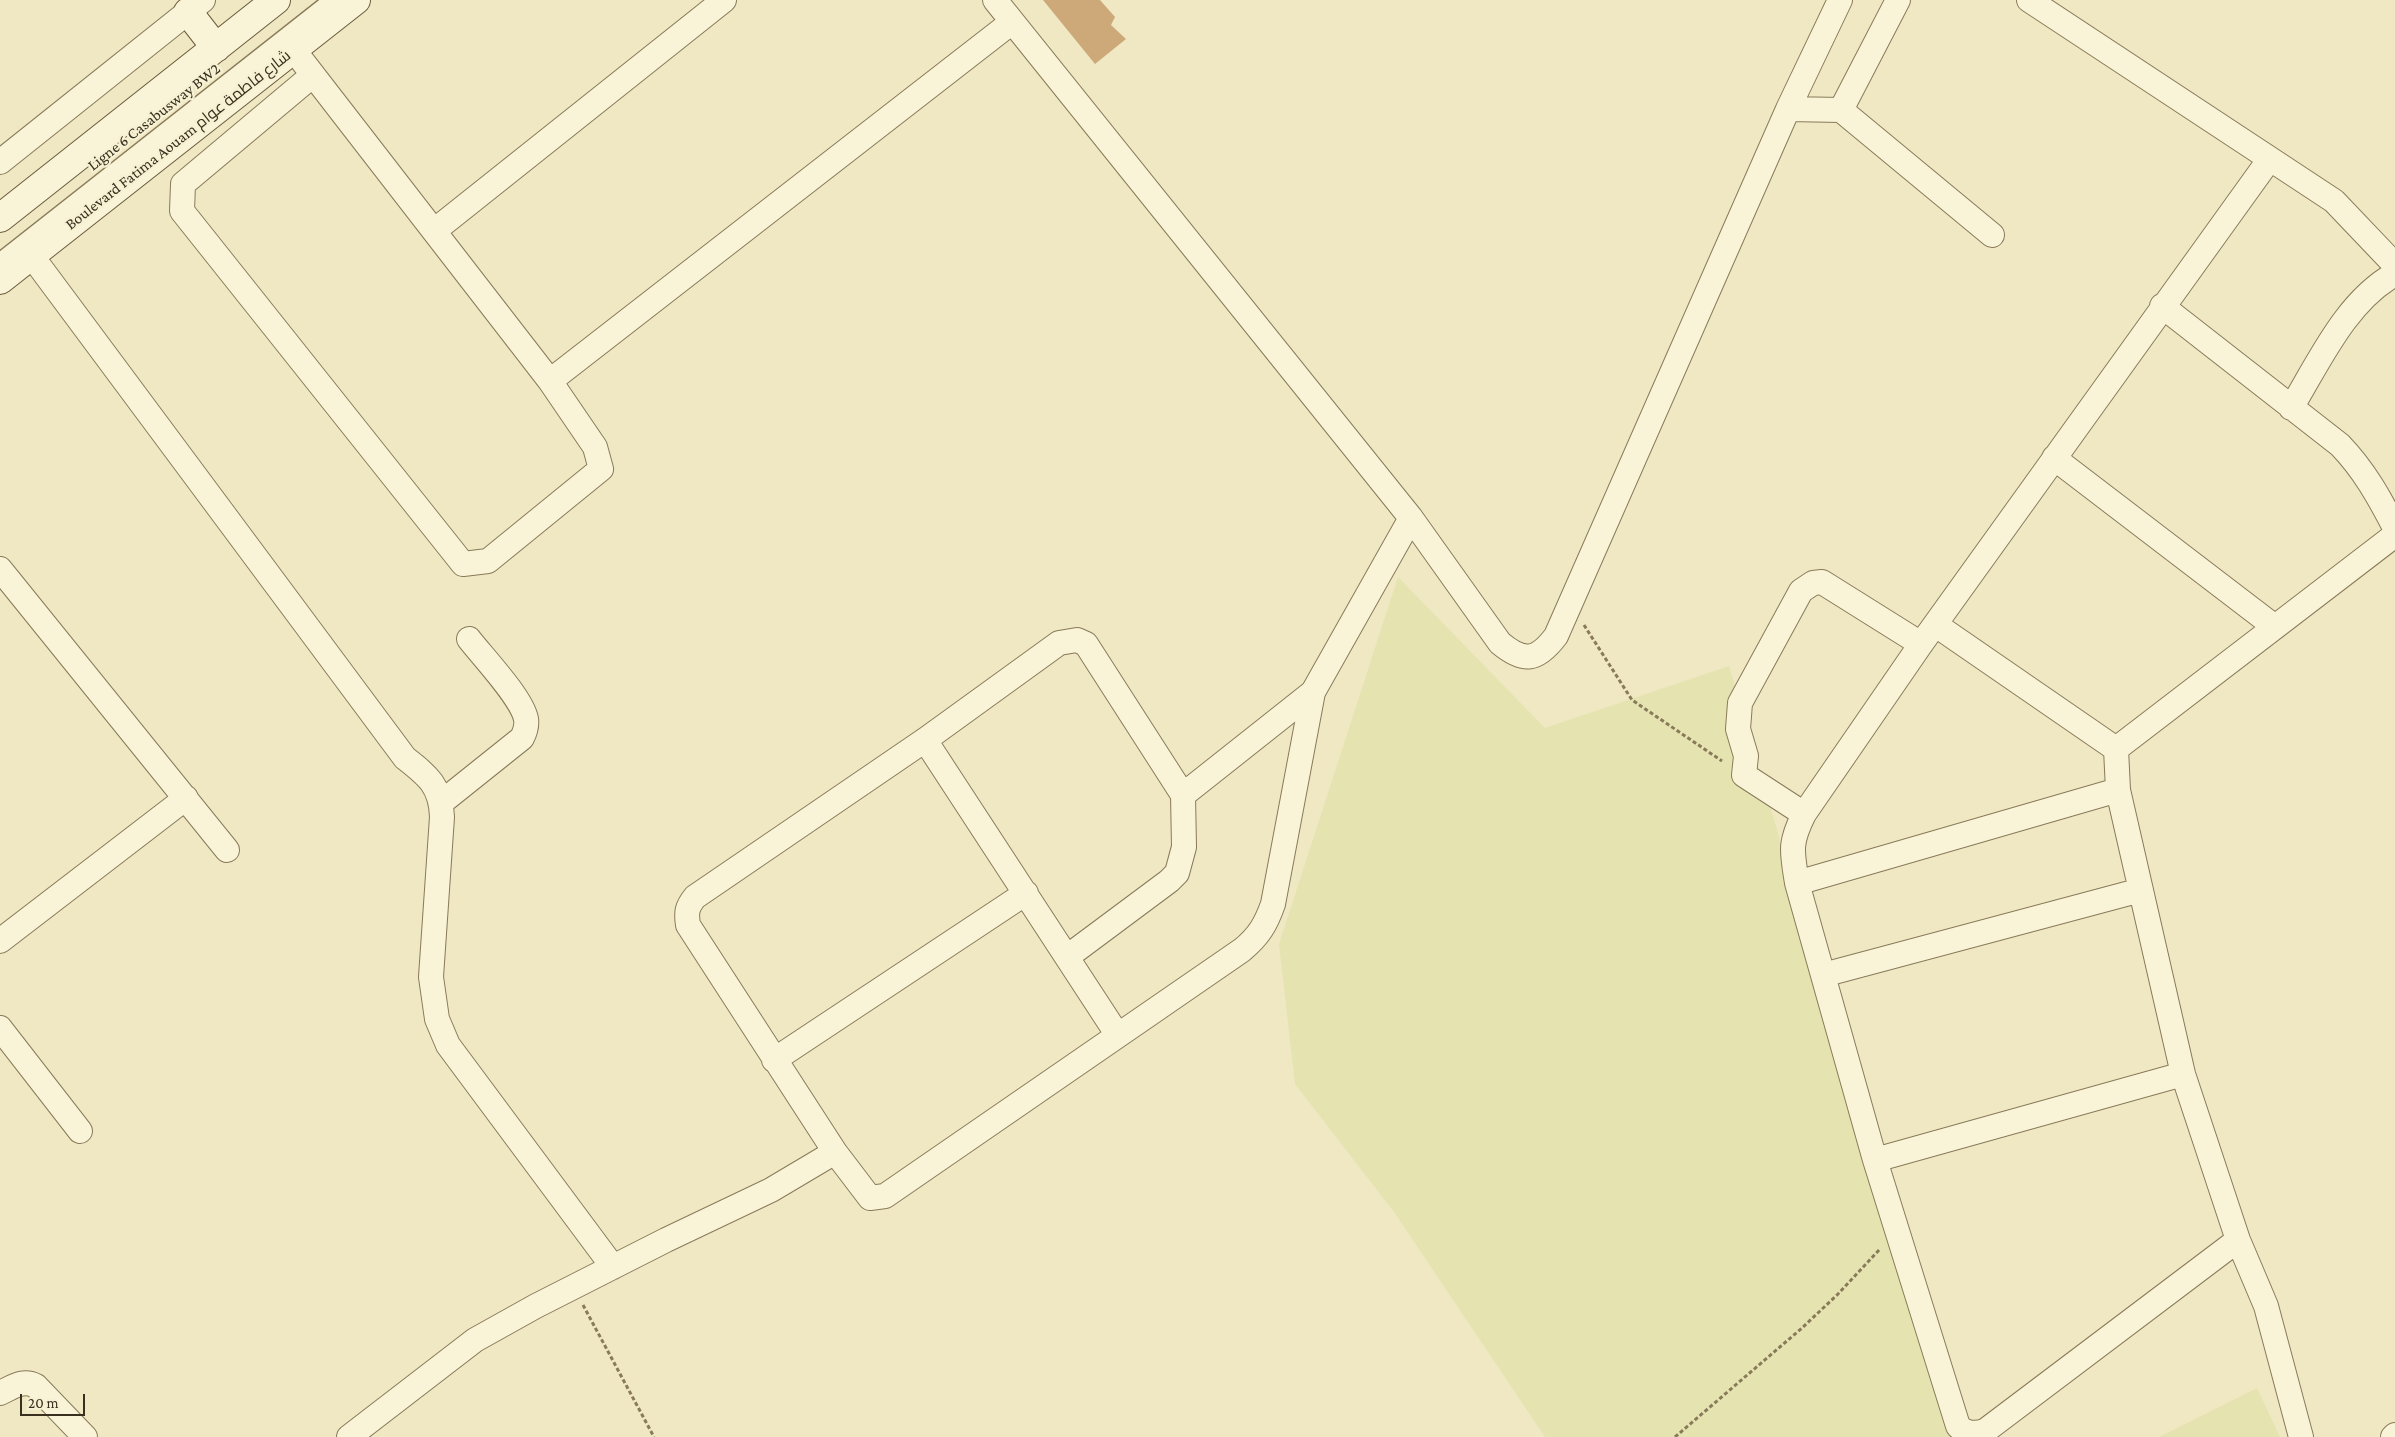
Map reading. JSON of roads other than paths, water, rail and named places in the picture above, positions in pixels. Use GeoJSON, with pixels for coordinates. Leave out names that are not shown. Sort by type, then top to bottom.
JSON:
{"type":"FeatureCollection","features":[{"type":"Feature","properties":{"kind":"main road"},"geometry":{"type":"LineString","coordinates":[[0,218],[276,0]]}},
{"type":"Feature","properties":{"kind":"main road","name":"Boulevard Fatima Aouam شارع فاطمة عوام"},"geometry":{"type":"LineString","coordinates":[[0,280],[356,0]]}},
{"type":"Feature","properties":{"kind":"main road"},"geometry":{"type":"LineString","coordinates":[[190,4],[216,48]]}},
{"type":"Feature","properties":{"kind":"street"},"geometry":{"type":"LineString","coordinates":[[434,231],[724,0]]}},
{"type":"Feature","properties":{"kind":"street"},"geometry":{"type":"LineString","coordinates":[[995,0],[1411,518],[1500,643],[1516,655],[1530,657],[1544,650],[1556,636],[1788,109],[1840,0]]}},
{"type":"Feature","properties":{"kind":"street"},"geometry":{"type":"LineString","coordinates":[[1841,110],[1898,0]]}},
{"type":"Feature","properties":{"kind":"street"},"geometry":{"type":"LineString","coordinates":[[2029,0],[2269,160],[2334,201],[2395,265]]}},
{"type":"Feature","properties":{"kind":"street"},"geometry":{"type":"LineString","coordinates":[[0,162],[190,4]]}},
{"type":"Feature","properties":{"kind":"street"},"geometry":{"type":"LineString","coordinates":[[550,381],[1012,22]]}},
{"type":"Feature","properties":{"kind":"street"},"geometry":{"type":"LineString","coordinates":[[293,50],[313,75],[550,381],[595,447],[601,469],[488,560],[463,564],[182,211],[183,184],[313,75]]}},
{"type":"Feature","properties":{"kind":"street"},"geometry":{"type":"LineString","coordinates":[[1788,109],[1841,110],[1992,235]]}},
{"type":"Feature","properties":{"kind":"street"},"geometry":{"type":"LineString","coordinates":[[2238,1240],[1985,1431],[1973,1433],[1962,1430],[1958,1426],[1875,1160],[1797,883],[1793,859],[1793,835],[1804,814],[1921,644],[2162,306],[2269,160]]}},
{"type":"Feature","properties":{"kind":"street"},"geometry":{"type":"LineString","coordinates":[[31,256],[405,758],[429,777],[442,802],[431,977],[437,1019],[448,1045],[613,1267]]}},
{"type":"Feature","properties":{"kind":"street"},"geometry":{"type":"LineString","coordinates":[[2291,408],[2339,329],[2358,304],[2384,280],[2395,274]]}},
{"type":"Feature","properties":{"kind":"street"},"geometry":{"type":"LineString","coordinates":[[2162,306],[2340,445],[2356,462],[2374,487],[2395,528]]}},
{"type":"Feature","properties":{"kind":"street"},"geometry":{"type":"LineString","coordinates":[[2054,458],[2275,627]]}},
{"type":"Feature","properties":{"kind":"street"},"geometry":{"type":"LineString","coordinates":[[1067,957],[1169,881],[1176,873],[1184,847],[1183,795],[1086,644],[1076,640],[1068,639],[1059,643],[926,740],[695,897],[687,907],[688,925],[835,1152],[870,1198],[885,1196],[1117,1034],[1242,950],[1258,937],[1267,922],[1273,904],[1312,692],[1411,518]]}},
{"type":"Feature","properties":{"kind":"street"},"geometry":{"type":"LineString","coordinates":[[2116,749],[2395,535]]}},
{"type":"Feature","properties":{"kind":"street"},"geometry":{"type":"LineString","coordinates":[[0,569],[227,850]]}},
{"type":"Feature","properties":{"kind":"street"},"geometry":{"type":"LineString","coordinates":[[1804,814],[1744,775],[1746,756],[1738,729],[1740,702],[1800,592],[1813,583],[1822,582],[1921,644]]}},
{"type":"Feature","properties":{"kind":"street"},"geometry":{"type":"LineString","coordinates":[[1936,625],[2116,749]]}},
{"type":"Feature","properties":{"kind":"street"},"geometry":{"type":"LineString","coordinates":[[442,802],[522,738],[526,725],[526,717],[520,703],[469,639]]}},
{"type":"Feature","properties":{"kind":"street"},"geometry":{"type":"LineString","coordinates":[[1183,795],[1312,692]]}},
{"type":"Feature","properties":{"kind":"street"},"geometry":{"type":"LineString","coordinates":[[926,740],[1117,1034]]}},
{"type":"Feature","properties":{"kind":"street"},"geometry":{"type":"LineString","coordinates":[[2116,749],[2118,790],[2183,1074],[2238,1240],[2266,1306],[2301,1437]]}},
{"type":"Feature","properties":{"kind":"street"},"geometry":{"type":"LineString","coordinates":[[1797,883],[2118,790]]}},
{"type":"Feature","properties":{"kind":"street"},"geometry":{"type":"LineString","coordinates":[[0,941],[186,798]]}},
{"type":"Feature","properties":{"kind":"street"},"geometry":{"type":"LineString","coordinates":[[1823,975],[2141,890]]}},
{"type":"Feature","properties":{"kind":"street"},"geometry":{"type":"LineString","coordinates":[[774,1060],[1026,893]]}},
{"type":"Feature","properties":{"kind":"street"},"geometry":{"type":"LineString","coordinates":[[0,1028],[80,1132]]}},
{"type":"Feature","properties":{"kind":"street"},"geometry":{"type":"LineString","coordinates":[[1875,1160],[2183,1074]]}},
{"type":"Feature","properties":{"kind":"street"},"geometry":{"type":"LineString","coordinates":[[349,1437],[475,1340],[573,1287],[772,1190],[835,1152]]}},
{"type":"Feature","properties":{"kind":"street"},"geometry":{"type":"LineString","coordinates":[[0,1393],[22,1382],[36,1386],[86,1437]]}},
{"type":"Feature","properties":{"kind":"lane","name":"Ligne 6 Casabusway BW2"},"geometry":{"type":"LineString","coordinates":[[0,250],[318,0]]}},
{"type":"Feature","properties":{"kind":"lane","name":"Ligne 6 Casabusway BW2"},"geometry":{"type":"LineString","coordinates":[[0,259],[329,0]]}}]}
